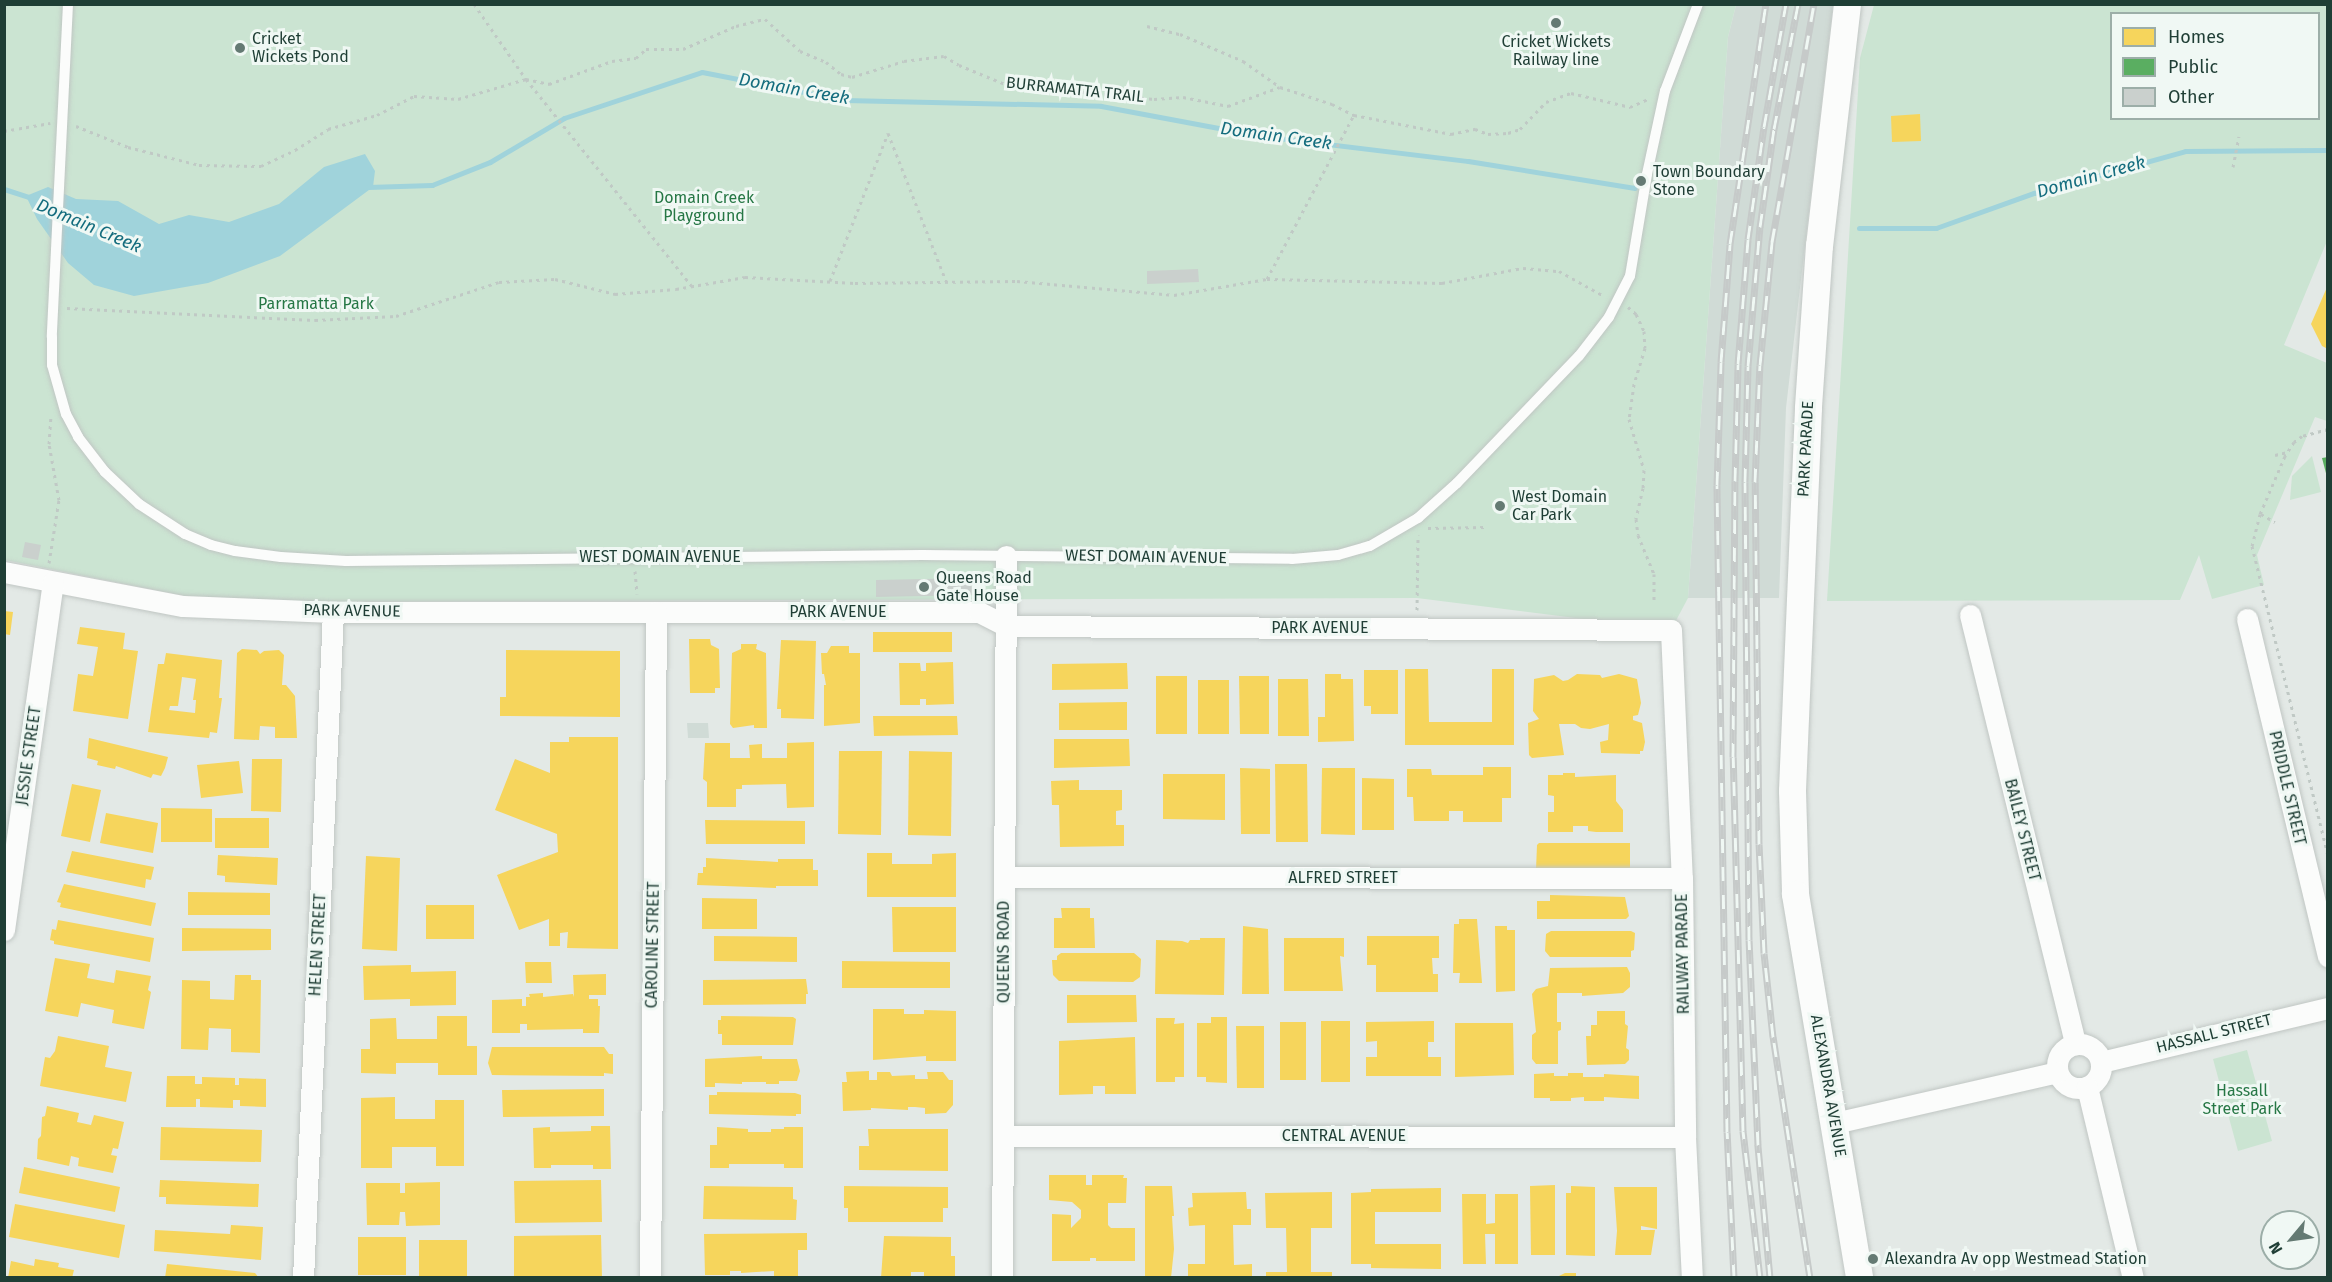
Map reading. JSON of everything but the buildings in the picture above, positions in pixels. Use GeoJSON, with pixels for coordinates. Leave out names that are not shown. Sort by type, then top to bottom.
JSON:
{"type":"FeatureCollection","features":[{"type":"Feature","properties":{"kind":"street","name":"PARK PARADE"},"geometry":{"type":"LineString","coordinates":[[1795,894],[1792,791],[1808,408],[1819,245],[1847,4]]}},
{"type":"Feature","properties":{"kind":"street","name":"QUEENS ROAD"},"geometry":{"type":"LineString","coordinates":[[1002,1278],[1006,556]]}},
{"type":"Feature","properties":{"kind":"street","name":"PARK AVENUE"},"geometry":{"type":"LineString","coordinates":[[4,572],[183,606],[333,612],[979,612],[1006,626],[1671,630]]}},
{"type":"Feature","properties":{"kind":"street","name":"JESSIE STREET"},"geometry":{"type":"LineString","coordinates":[[4,930],[53,582]]}},
{"type":"Feature","properties":{"kind":"street","name":"HELEN STREET"},"geometry":{"type":"LineString","coordinates":[[303,1278],[333,612]]}},
{"type":"Feature","properties":{"kind":"street","name":"CAROLINE STREET"},"geometry":{"type":"LineString","coordinates":[[647,612],[650,1278]]}},
{"type":"Feature","properties":{"kind":"street","name":"BAILEY STREET"},"geometry":{"type":"LineString","coordinates":[[1970,615],[2075,1044]]}},
{"type":"Feature","properties":{"kind":"street","name":"PRIDDLE STREET"},"geometry":{"type":"LineString","coordinates":[[2247,619],[2328,956]]}},
{"type":"Feature","properties":{"kind":"street","name":"RAILWAY PARADE"},"geometry":{"type":"LineString","coordinates":[[1671,630],[1682,878],[1685,1137],[1692,1278]]}},
{"type":"Feature","properties":{"kind":"street","name":"ALFRED STREET"},"geometry":{"type":"LineString","coordinates":[[1005,877],[1682,878]]}},
{"type":"Feature","properties":{"kind":"street","name":"ALEXANDRA AVENUE"},"geometry":{"type":"LineString","coordinates":[[1795,894],[1835,1123],[1859,1278]]}},
{"type":"Feature","properties":{"kind":"street","name":"HASSALL STREET"},"geometry":{"type":"LineString","coordinates":[[2101,1062],[2328,1008]]}},
{"type":"Feature","properties":{"kind":"street"},"geometry":{"type":"LineString","coordinates":[[2075,1044],[2089,1046],[2101,1062],[2097,1079],[2087,1088],[2073,1088],[2066,1084],[2057,1072],[2058,1057],[2069,1046],[2075,1044]]}},
{"type":"Feature","properties":{"kind":"street"},"geometry":{"type":"LineString","coordinates":[[1835,1123],[2057,1072]]}},
{"type":"Feature","properties":{"kind":"street"},"geometry":{"type":"LineString","coordinates":[[2087,1088],[2133,1278]]}},
{"type":"Feature","properties":{"kind":"street","name":"CENTRAL AVENUE"},"geometry":{"type":"LineString","coordinates":[[1004,1136],[1685,1137]]}},
{"type":"Feature","properties":{"kind":"lane","name":"WEST DOMAIN AVENUE"},"geometry":{"type":"LineString","coordinates":[[69,4],[58,170],[53,307],[52,365],[62,404],[78,437],[105,472],[123,490],[162,521],[185,534],[211,545],[235,551],[281,557],[346,561],[634,557],[1318,557],[1338,555],[1370,546],[1418,518],[1479,461],[1580,356],[1618,301]]}},
{"type":"Feature","properties":{"kind":"lane"},"geometry":{"type":"LineString","coordinates":[[1618,301],[1636,254],[1647,174],[1665,91],[1698,4]]}},
{"type":"Feature","properties":{"kind":"path"},"geometry":{"type":"LineString","coordinates":[[474,4],[526,78],[692,286]]}},
{"type":"Feature","properties":{"kind":"path","name":"BURRAMATTA TRAIL"},"geometry":{"type":"LineString","coordinates":[[61,121],[129,147],[200,165],[261,166],[295,150],[328,129],[377,115],[414,96],[458,99],[526,78],[549,84],[612,61],[636,58],[646,49],[683,48],[736,26],[765,19],[800,51],[826,62],[841,74],[852,77],[904,61],[944,56],[1007,85],[1154,99],[1183,97],[1228,106],[1280,87]]}},
{"type":"Feature","properties":{"kind":"path"},"geometry":{"type":"LineString","coordinates":[[1147,26],[1180,34],[1243,61],[1280,87],[1332,104],[1354,115],[1450,134],[1475,129],[1488,134],[1508,133],[1520,129],[1546,102],[1571,93],[1630,107],[1665,91]]}},
{"type":"Feature","properties":{"kind":"path"},"geometry":{"type":"LineString","coordinates":[[1267,279],[1354,115]]}},
{"type":"Feature","properties":{"kind":"path"},"geometry":{"type":"LineString","coordinates":[[4,131],[61,121]]}},
{"type":"Feature","properties":{"kind":"path"},"geometry":{"type":"LineString","coordinates":[[830,281],[888,133],[946,282]]}},
{"type":"Feature","properties":{"kind":"path"},"geometry":{"type":"LineString","coordinates":[[2233,165],[2239,138]]}},
{"type":"Feature","properties":{"kind":"path"},"geometry":{"type":"LineString","coordinates":[[53,307],[315,320],[396,316],[499,282],[555,279],[615,294],[692,286],[745,277],[830,281],[1017,280],[1174,295],[1267,279],[1442,283],[1524,268],[1558,271],[1618,301],[1636,314],[1644,331],[1645,348],[1634,384],[1629,419],[1644,470],[1643,488],[1636,519],[1638,535],[1654,574],[1654,602]]}},
{"type":"Feature","properties":{"kind":"path"},"geometry":{"type":"LineString","coordinates":[[51,410],[50,444],[59,500],[48,566],[53,582]]}},
{"type":"Feature","properties":{"kind":"path"},"geometry":{"type":"LineString","coordinates":[[2328,429],[2302,436],[2288,452],[2260,514],[2252,546],[2328,855]]}},
{"type":"Feature","properties":{"kind":"path"},"geometry":{"type":"LineString","coordinates":[[2275,455],[2288,452]]}},
{"type":"Feature","properties":{"kind":"path"},"geometry":{"type":"LineString","coordinates":[[2260,514],[2275,522]]}},
{"type":"Feature","properties":{"kind":"path"},"geometry":{"type":"LineString","coordinates":[[1418,518],[1428,528],[1486,527]]}},
{"type":"Feature","properties":{"kind":"path"},"geometry":{"type":"LineString","coordinates":[[1417,629],[1418,518]]}},
{"type":"Feature","properties":{"kind":"path"},"geometry":{"type":"LineString","coordinates":[[634,557],[647,612]]}},
{"type":"Feature","properties":{"kind":"shaded area"},"geometry":{"type":"Polygon","coordinates":[[[1736,5],[1833,5],[1786,408],[1779,598],[1688,598],[1728,37],[1736,5]]]}},
{"type":"Feature","properties":{"kind":"shaded area"},"geometry":{"type":"Polygon","coordinates":[[[687,723],[708,723],[709,738],[688,738],[687,723]]]}},
{"type":"Feature","properties":{"kind":"green space","name":"Parramatta Park"},"geometry":{"type":"Polygon","coordinates":[[[4,5],[1736,5],[1728,37],[1688,598],[1671,630],[1417,598],[215,602],[5,560],[4,5]]]}},
{"type":"Feature","properties":{"kind":"green space"},"geometry":{"type":"Polygon","coordinates":[[[1874,5],[2327,5],[2327,241],[2284,345],[2327,363],[2327,421],[2315,417],[2257,555],[2264,585],[2212,599],[2199,555],[2180,600],[1827,601],[1860,58],[1874,5]]]}},
{"type":"Feature","properties":{"kind":"green space"},"geometry":{"type":"Polygon","coordinates":[[[2312,456],[2321,492],[2290,500],[2292,476],[2312,456]]]}},
{"type":"Feature","properties":{"kind":"green space","name":"Hassall Street Park"},"geometry":{"type":"Polygon","coordinates":[[[2247,1050],[2272,1141],[2238,1151],[2213,1059],[2247,1050]]]}},
{"type":"Feature","properties":{"kind":"water"},"geometry":{"type":"Polygon","coordinates":[[[365,154],[375,171],[373,187],[280,256],[208,283],[134,296],[94,285],[68,263],[37,219],[26,196],[48,187],[76,199],[118,201],[159,224],[189,215],[229,222],[279,204],[324,167],[365,154]]]}},
{"type":"Feature","properties":{"kind":"waterway","name":"Domain Creek"},"geometry":{"type":"LineString","coordinates":[[368,187],[432,185],[490,162],[564,118],[702,72],[845,100],[1101,106],[1261,136],[1468,161],[1635,188]]}},
{"type":"Feature","properties":{"kind":"waterway","name":"Domain Creek"},"geometry":{"type":"LineString","coordinates":[[1859,228],[1936,228],[2034,193],[2185,151],[2328,150]]}},
{"type":"Feature","properties":{"kind":"waterway","name":"Domain Creek"},"geometry":{"type":"LineString","coordinates":[[4,189],[31,198]]}},
{"type":"Feature","properties":{"kind":"railway"},"geometry":{"type":"LineString","coordinates":[[1734,1278],[1727,1132],[1717,485],[1721,362],[1730,244],[1766,4]]}},
{"type":"Feature","properties":{"kind":"railway"},"geometry":{"type":"LineString","coordinates":[[1760,1278],[1743,1131],[1733,757],[1735,481],[1738,364],[1748,239],[1764,127],[1786,4]]}},
{"type":"Feature","properties":{"kind":"railway"},"geometry":{"type":"LineString","coordinates":[[1770,1278],[1758,1145],[1749,940],[1745,482],[1748,366],[1760,227],[1774,129],[1798,4]]}},
{"type":"Feature","properties":{"kind":"railway"},"geometry":{"type":"LineString","coordinates":[[1810,1278],[1773,1037],[1764,953],[1759,844],[1755,482],[1760,365],[1772,242],[1814,4]]}},
{"type":"Feature","properties":{"kind":"place","name":"Cricket Wickets Railway line"},"geometry":{"type":"Point","coordinates":[1556,23]}},
{"type":"Feature","properties":{"kind":"place","name":"Cricket Wickets Pond"},"geometry":{"type":"Point","coordinates":[240,48]}},
{"type":"Feature","properties":{"kind":"place","name":"Town Boundary Stone"},"geometry":{"type":"Point","coordinates":[1641,181]}},
{"type":"Feature","properties":{"kind":"place","name":"West Domain Car Park"},"geometry":{"type":"Point","coordinates":[1500,506]}},
{"type":"Feature","properties":{"kind":"place","name":"Queens Road Gate House"},"geometry":{"type":"Point","coordinates":[924,587]}},
{"type":"Feature","properties":{"kind":"place","name":"Alexandra Av opp Westmead Station"},"geometry":{"type":"Point","coordinates":[1873,1259]}},
{"type":"Feature","properties":{"kind":"park label","name":"Domain Creek Playground"},"geometry":{"type":"Point","coordinates":[704,207]}}]}
